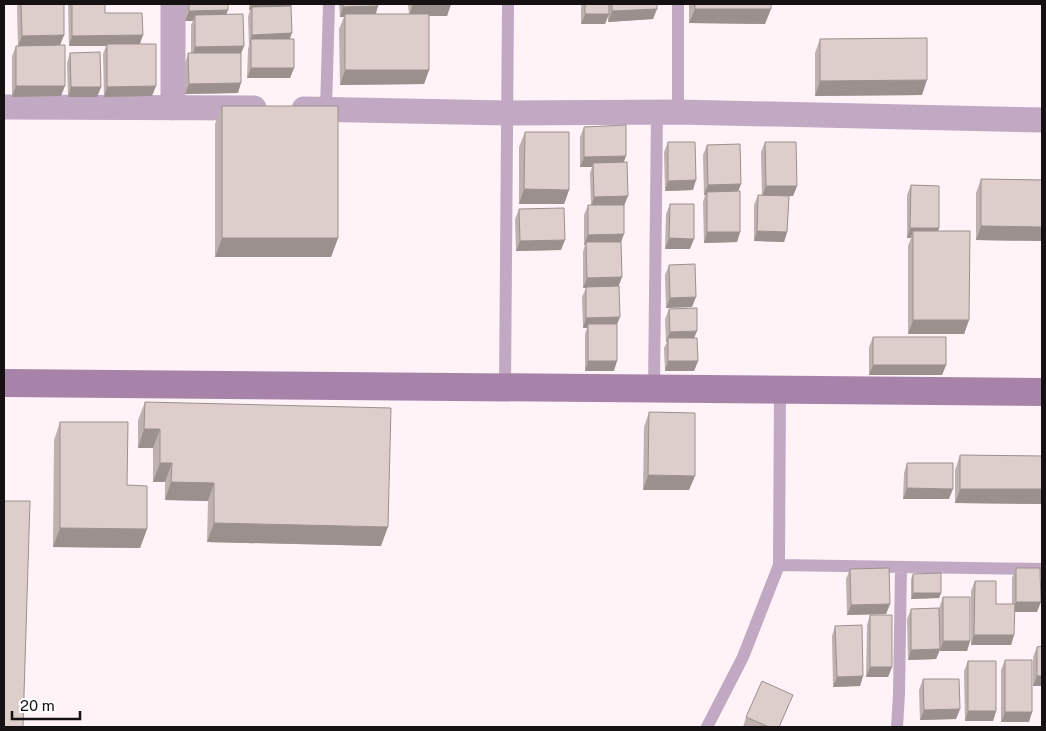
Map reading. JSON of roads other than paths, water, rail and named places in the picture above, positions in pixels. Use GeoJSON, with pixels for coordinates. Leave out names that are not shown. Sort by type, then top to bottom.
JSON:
{"type":"FeatureCollection","features":[{"type":"Feature","properties":{"kind":"street"},"geometry":{"type":"LineString","coordinates":[[173,4],[173,108]]}},
{"type":"Feature","properties":{"kind":"street"},"geometry":{"type":"LineString","coordinates":[[4,107],[326,109],[508,113],[668,112],[1042,120]]}},
{"type":"Feature","properties":{"kind":"street"},"geometry":{"type":"LineString","coordinates":[[4,383],[1042,392]]}},
{"type":"Feature","properties":{"kind":"lane"},"geometry":{"type":"LineString","coordinates":[[326,109],[329,4]]}},
{"type":"Feature","properties":{"kind":"lane"},"geometry":{"type":"LineString","coordinates":[[505,388],[508,4]]}},
{"type":"Feature","properties":{"kind":"lane"},"geometry":{"type":"LineString","coordinates":[[654,388],[668,112],[678,4]]}},
{"type":"Feature","properties":{"kind":"lane"},"geometry":{"type":"LineString","coordinates":[[707,727],[742,657],[779,565],[780,389]]}},
{"type":"Feature","properties":{"kind":"lane"},"geometry":{"type":"LineString","coordinates":[[779,565],[1042,568]]}},
{"type":"Feature","properties":{"kind":"lane"},"geometry":{"type":"LineString","coordinates":[[897,727],[901,567]]}}]}
